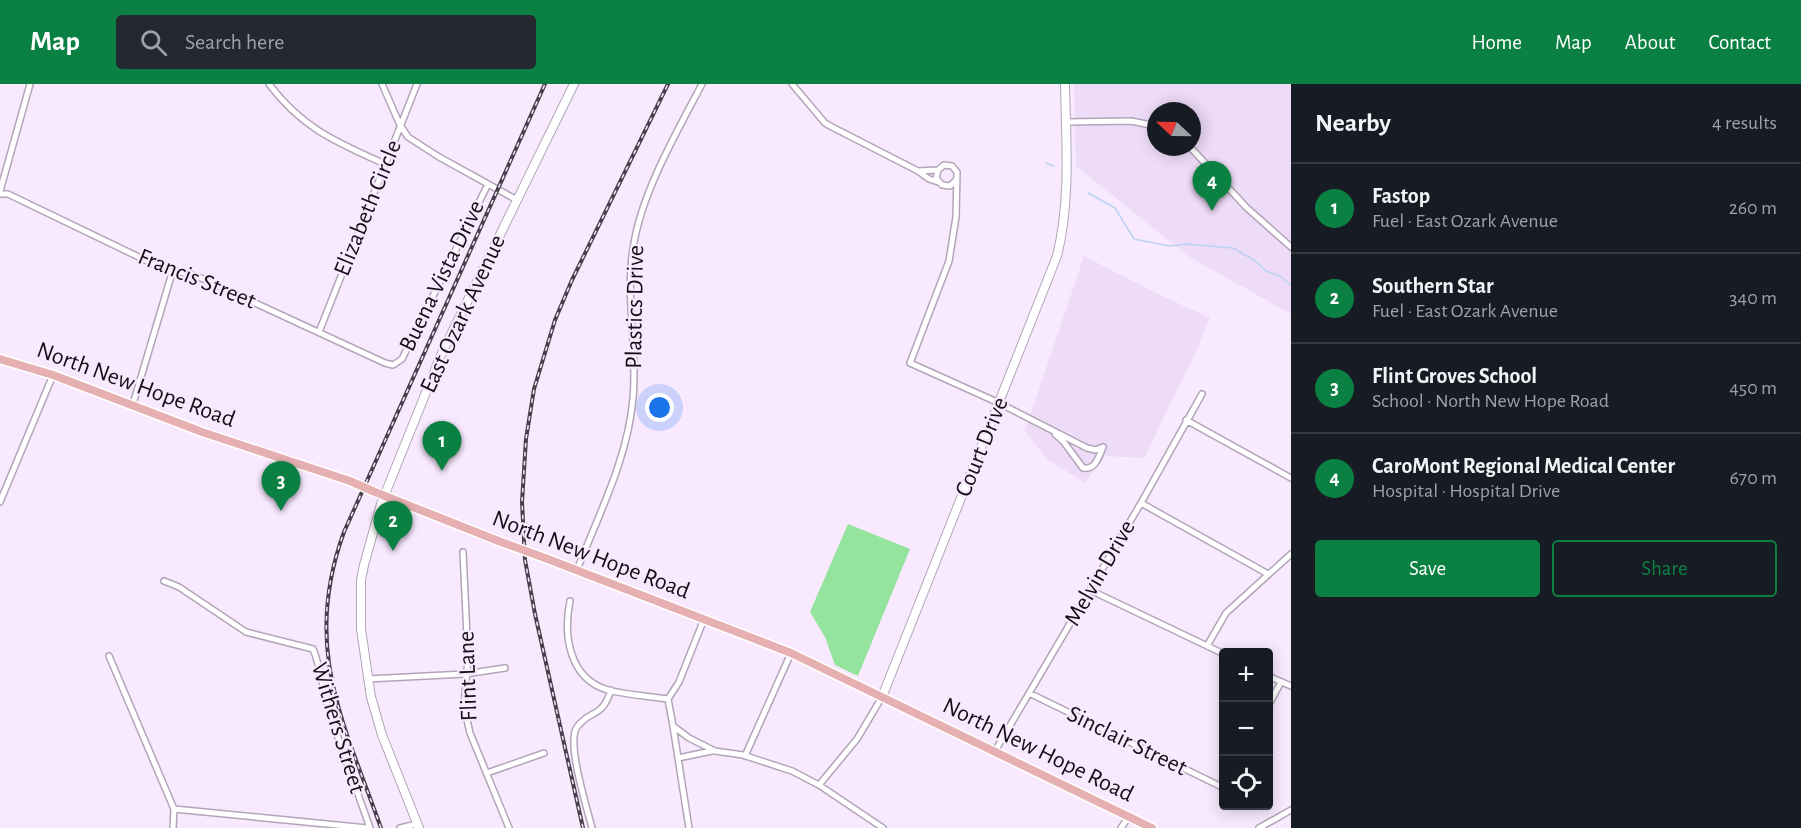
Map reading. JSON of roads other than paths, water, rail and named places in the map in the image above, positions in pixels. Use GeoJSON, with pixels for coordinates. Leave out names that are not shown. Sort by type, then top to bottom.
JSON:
{"type":"FeatureCollection","features":[{"type":"Feature","properties":{"kind":"main road","name":"East Ozark Avenue"},"geometry":{"type":"LineString","coordinates":[[418,826],[382,735],[367,679],[361,629],[361,580],[368,548],[385,495],[441,355],[574,84]]}},
{"type":"Feature","properties":{"kind":"main road","name":"Court Drive"},"geometry":{"type":"LineString","coordinates":[[882,697],[1045,288],[1061,239],[1067,194],[1065,84]]}},
{"type":"Feature","properties":{"kind":"main road","name":"North New Hope Road"},"geometry":{"type":"LineString","coordinates":[[0,359],[53,375],[202,432],[350,481],[501,543],[791,653],[1152,828]]}},
{"type":"Feature","properties":{"kind":"street"},"geometry":{"type":"LineString","coordinates":[[0,193],[30,84]]}},
{"type":"Feature","properties":{"kind":"street"},"geometry":{"type":"LineString","coordinates":[[382,84],[400,125],[416,143],[517,200]]}},
{"type":"Feature","properties":{"kind":"street","name":"Elizabeth Circle"},"geometry":{"type":"LineString","coordinates":[[319,332],[417,84]]}},
{"type":"Feature","properties":{"kind":"street","name":"Plastics Drive"},"geometry":{"type":"LineString","coordinates":[[577,570],[616,473],[630,426],[634,378],[630,273],[636,230],[662,163],[702,84]]}},
{"type":"Feature","properties":{"kind":"street"},"geometry":{"type":"LineString","coordinates":[[792,84],[832,128],[946,186],[956,199]]}},
{"type":"Feature","properties":{"kind":"street"},"geometry":{"type":"LineString","coordinates":[[269,86],[295,113],[318,132],[385,164]]}},
{"type":"Feature","properties":{"kind":"street"},"geometry":{"type":"LineString","coordinates":[[1066,122],[1131,121],[1147,124]]}},
{"type":"Feature","properties":{"kind":"street"},"geometry":{"type":"LineString","coordinates":[[1198,156],[1247,208],[1291,247]]}},
{"type":"Feature","properties":{"kind":"street"},"geometry":{"type":"LineString","coordinates":[[938,182],[936,178],[938,170],[944,165],[952,166],[957,172],[955,230],[949,261],[910,363],[999,404],[1049,429],[1087,448],[1096,450],[1103,447],[1093,466],[1083,468],[1063,441],[1049,429]]}},
{"type":"Feature","properties":{"kind":"street"},"geometry":{"type":"LineString","coordinates":[[918,171],[938,170]]}},
{"type":"Feature","properties":{"kind":"street"},"geometry":{"type":"LineString","coordinates":[[946,186],[957,180]]}},
{"type":"Feature","properties":{"kind":"street","name":"Buena Vista Drive"},"geometry":{"type":"LineString","coordinates":[[393,365],[402,359],[488,184]]}},
{"type":"Feature","properties":{"kind":"street","name":"Francis Street"},"geometry":{"type":"LineString","coordinates":[[0,193],[8,194],[172,273],[178,271],[201,278],[393,365]]}},
{"type":"Feature","properties":{"kind":"street"},"geometry":{"type":"LineString","coordinates":[[133,404],[172,273]]}},
{"type":"Feature","properties":{"kind":"street"},"geometry":{"type":"LineString","coordinates":[[0,502],[53,375]]}},
{"type":"Feature","properties":{"kind":"street","name":"Melvin Drive"},"geometry":{"type":"LineString","coordinates":[[995,752],[1202,394]]}},
{"type":"Feature","properties":{"kind":"street"},"geometry":{"type":"LineString","coordinates":[[1186,420],[1291,478]]}},
{"type":"Feature","properties":{"kind":"street"},"geometry":{"type":"LineString","coordinates":[[1141,502],[1268,574]]}},
{"type":"Feature","properties":{"kind":"street","name":"Flint Lane"},"geometry":{"type":"LineString","coordinates":[[463,552],[468,658],[465,674],[466,718],[509,828]]}},
{"type":"Feature","properties":{"kind":"street"},"geometry":{"type":"LineString","coordinates":[[1208,646],[1226,613],[1291,554]]}},
{"type":"Feature","properties":{"kind":"street","name":"Withers Street"},"geometry":{"type":"LineString","coordinates":[[164,580],[179,587],[246,632],[313,649],[317,657],[324,694],[368,828]]}},
{"type":"Feature","properties":{"kind":"street"},"geometry":{"type":"LineString","coordinates":[[1090,590],[1219,652]]}},
{"type":"Feature","properties":{"kind":"street"},"geometry":{"type":"LineString","coordinates":[[570,602],[566,628],[572,657],[587,677],[611,690],[668,699]]}},
{"type":"Feature","properties":{"kind":"street"},"geometry":{"type":"LineString","coordinates":[[689,828],[668,699],[678,682],[704,619]]}},
{"type":"Feature","properties":{"kind":"street"},"geometry":{"type":"LineString","coordinates":[[745,756],[791,653]]}},
{"type":"Feature","properties":{"kind":"street"},"geometry":{"type":"LineString","coordinates":[[109,656],[174,809],[173,828]]}},
{"type":"Feature","properties":{"kind":"street"},"geometry":{"type":"LineString","coordinates":[[367,679],[465,674],[505,668]]}},
{"type":"Feature","properties":{"kind":"street"},"geometry":{"type":"LineString","coordinates":[[1273,678],[1291,686]]}},
{"type":"Feature","properties":{"kind":"street"},"geometry":{"type":"LineString","coordinates":[[1271,702],[1281,682]]}},
{"type":"Feature","properties":{"kind":"street"},"geometry":{"type":"LineString","coordinates":[[591,828],[574,752],[573,735],[581,722],[604,707],[611,690]]}},
{"type":"Feature","properties":{"kind":"street","name":"Sinclair Street"},"geometry":{"type":"LineString","coordinates":[[1030,694],[1219,786]]}},
{"type":"Feature","properties":{"kind":"street","name":"Court Drive"},"geometry":{"type":"LineString","coordinates":[[819,785],[857,739],[882,697]]}},
{"type":"Feature","properties":{"kind":"street"},"geometry":{"type":"LineString","coordinates":[[673,726],[689,738],[715,750],[745,756],[792,771],[819,785],[883,828]]}},
{"type":"Feature","properties":{"kind":"street"},"geometry":{"type":"LineString","coordinates":[[678,758],[715,750]]}},
{"type":"Feature","properties":{"kind":"street"},"geometry":{"type":"LineString","coordinates":[[488,773],[544,753]]}},
{"type":"Feature","properties":{"kind":"street"},"geometry":{"type":"LineString","coordinates":[[174,809],[368,828]]}},
{"type":"Feature","properties":{"kind":"street"},"geometry":{"type":"LineString","coordinates":[[1259,828],[1291,810]]}},
{"type":"Feature","properties":{"kind":"street"},"geometry":{"type":"LineString","coordinates":[[1121,828],[1129,816]]}},
{"type":"Feature","properties":{"kind":"street"},"geometry":{"type":"LineString","coordinates":[[261,828],[262,819]]}},
{"type":"Feature","properties":{"kind":"street"},"geometry":{"type":"LineString","coordinates":[[400,828],[418,826]]}},
{"type":"Feature","properties":{"kind":"waterway"},"geometry":{"type":"LineString","coordinates":[[1046,163],[1054,166]]}},
{"type":"Feature","properties":{"kind":"waterway"},"geometry":{"type":"LineString","coordinates":[[1088,193],[1115,208],[1134,239],[1169,246],[1186,244],[1233,248],[1291,285]]}},
{"type":"Feature","properties":{"kind":"railway"},"geometry":{"type":"LineString","coordinates":[[381,828],[353,753],[332,683],[327,648],[327,612],[332,573],[344,532],[545,84]]}},
{"type":"Feature","properties":{"kind":"railway"},"geometry":{"type":"LineString","coordinates":[[583,828],[525,560],[522,502],[526,439],[534,389],[555,320],[572,280],[668,84]]}},
{"type":"Feature","properties":{"kind":"place","name":"CaroMont Regional Medical Center"},"geometry":{"type":"Point","coordinates":[1212,211]}},
{"type":"Feature","properties":{"kind":"place","name":"Fastop"},"geometry":{"type":"Point","coordinates":[442,471]}},
{"type":"Feature","properties":{"kind":"place","name":"Flint Groves School"},"geometry":{"type":"Point","coordinates":[281,511]}},
{"type":"Feature","properties":{"kind":"place","name":"Southern Star"},"geometry":{"type":"Point","coordinates":[393,551]}}]}
